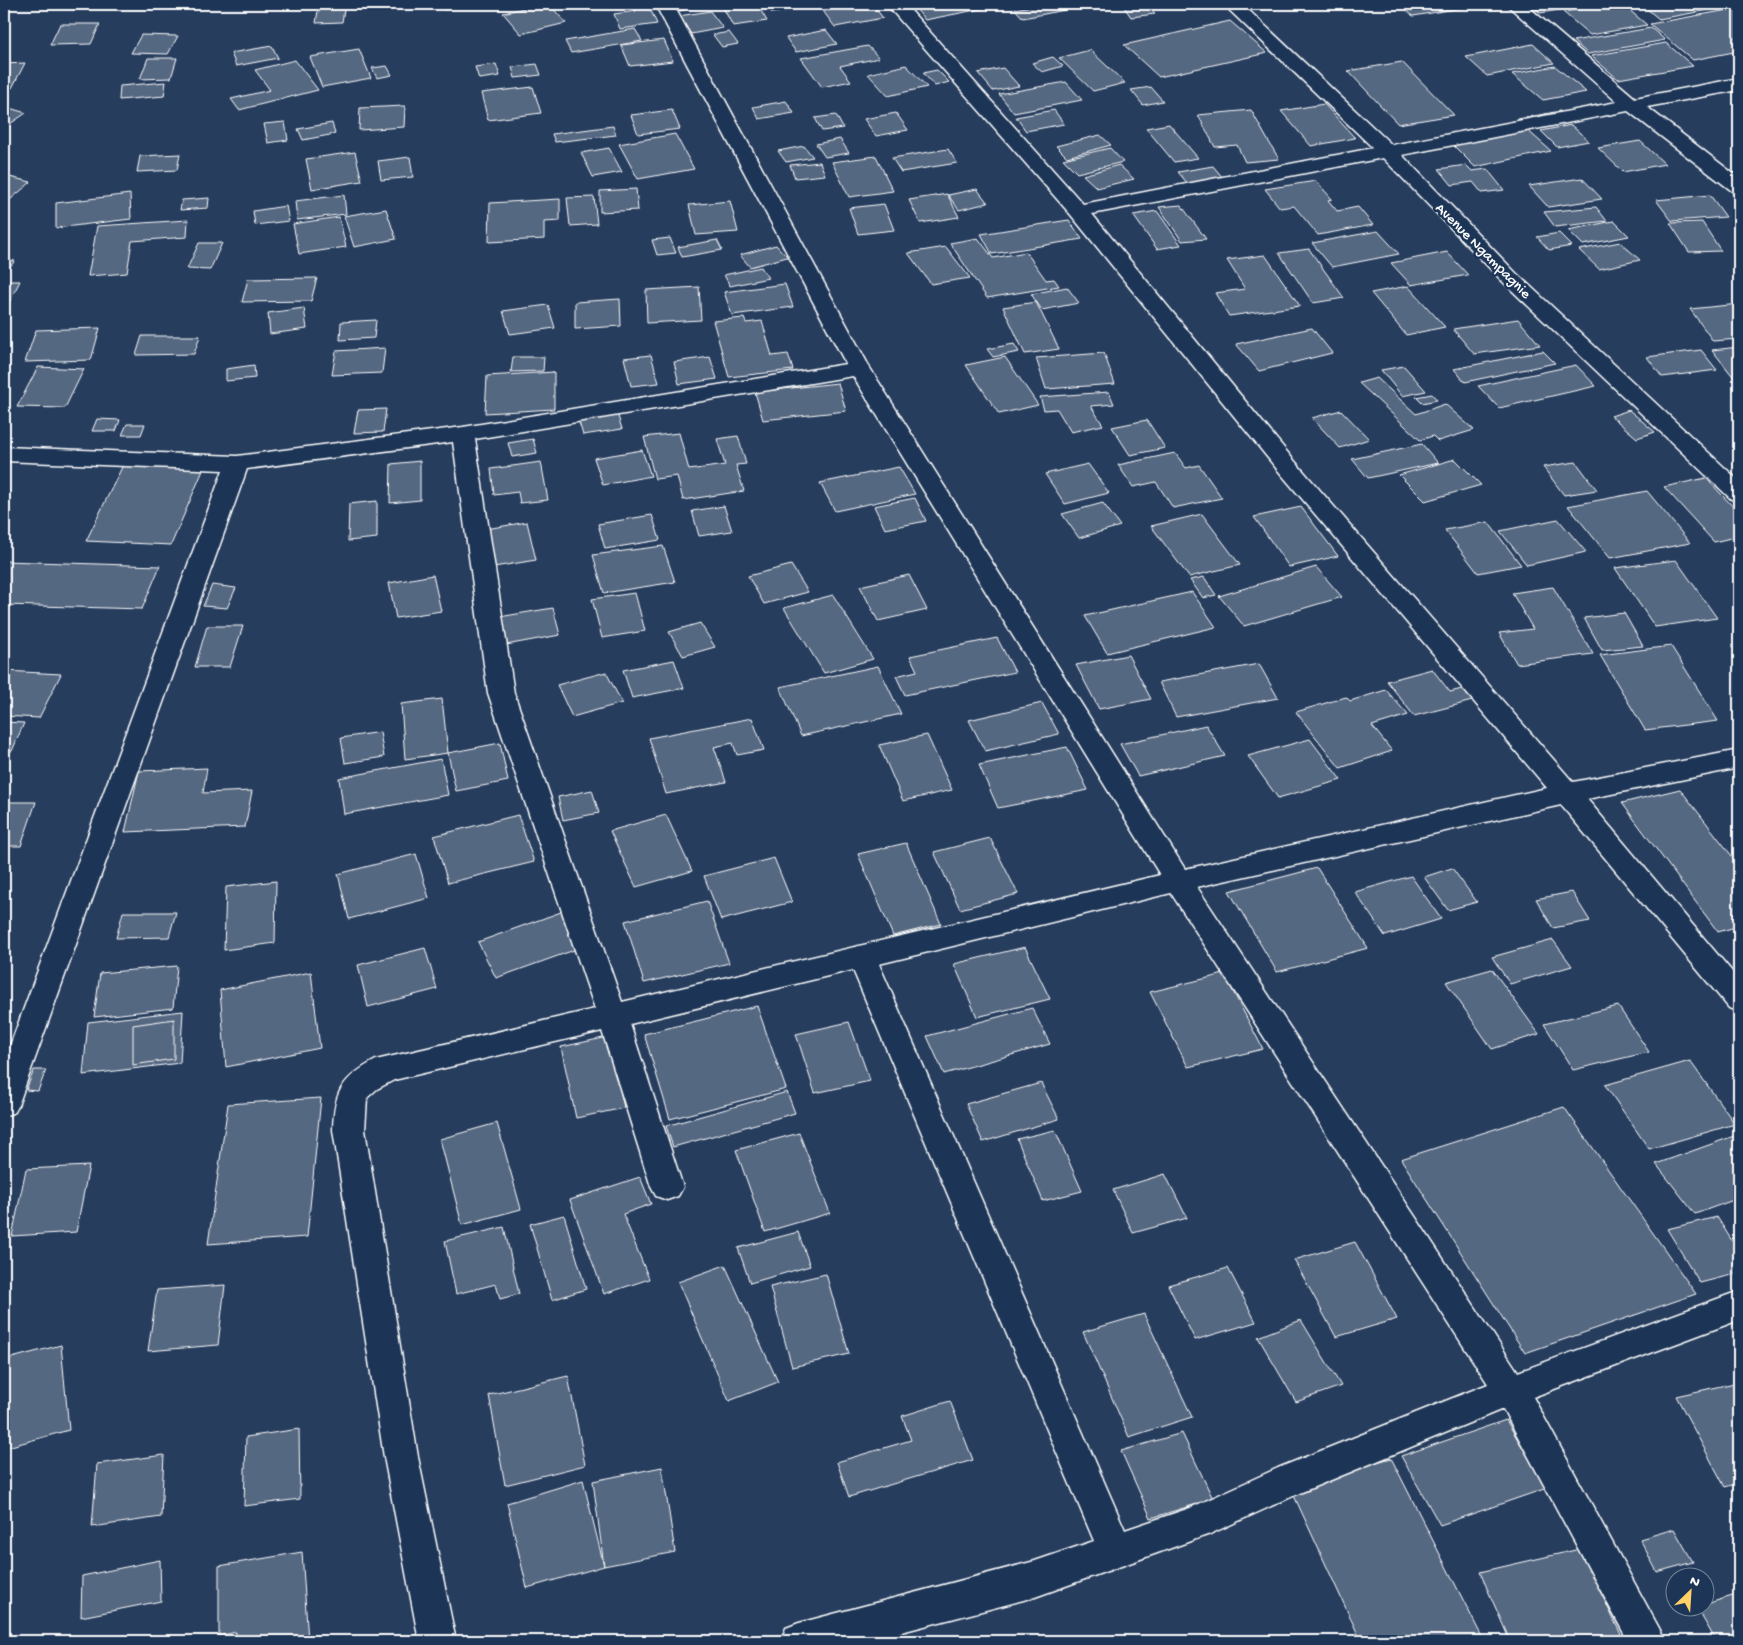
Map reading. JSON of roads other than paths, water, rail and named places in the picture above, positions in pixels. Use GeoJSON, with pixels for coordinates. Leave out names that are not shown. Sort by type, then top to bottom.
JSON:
{"type":"FeatureCollection","features":[{"type":"Feature","properties":{"kind":"street"},"geometry":{"type":"LineString","coordinates":[[664,4],[859,368],[1179,882],[1511,1390],[1648,1641]]}},
{"type":"Feature","properties":{"kind":"street"},"geometry":{"type":"LineString","coordinates":[[895,4],[1078,211],[1284,463],[1566,792],[1739,1000]]}},
{"type":"Feature","properties":{"kind":"street","name":"Avenue Ngampagnie"},"geometry":{"type":"LineString","coordinates":[[1232,4],[1389,153],[1509,277],[1739,494]]}},
{"type":"Feature","properties":{"kind":"street"},"geometry":{"type":"LineString","coordinates":[[1515,4],[1633,106],[1739,187]]}},
{"type":"Feature","properties":{"kind":"street"},"geometry":{"type":"LineString","coordinates":[[1078,211],[1389,153],[1739,84]]}},
{"type":"Feature","properties":{"kind":"street"},"geometry":{"type":"LineString","coordinates":[[4,454],[237,463],[464,434],[859,368]]}},
{"type":"Feature","properties":{"kind":"street"},"geometry":{"type":"LineString","coordinates":[[464,434],[501,693],[613,1018],[667,1187]]}},
{"type":"Feature","properties":{"kind":"street"},"geometry":{"type":"LineString","coordinates":[[4,1103],[237,463]]}},
{"type":"Feature","properties":{"kind":"street"},"geometry":{"type":"LineString","coordinates":[[438,1641],[401,1457],[349,1130],[348,1106],[360,1083],[387,1070],[613,1018],[1179,882],[1566,792],[1739,759]]}},
{"type":"Feature","properties":{"kind":"street"},"geometry":{"type":"LineString","coordinates":[[862,958],[1116,1551]]}},
{"type":"Feature","properties":{"kind":"street"},"geometry":{"type":"LineString","coordinates":[[799,1641],[1035,1579],[1116,1551],[1196,1522],[1290,1480],[1511,1390],[1739,1305]]}}]}
